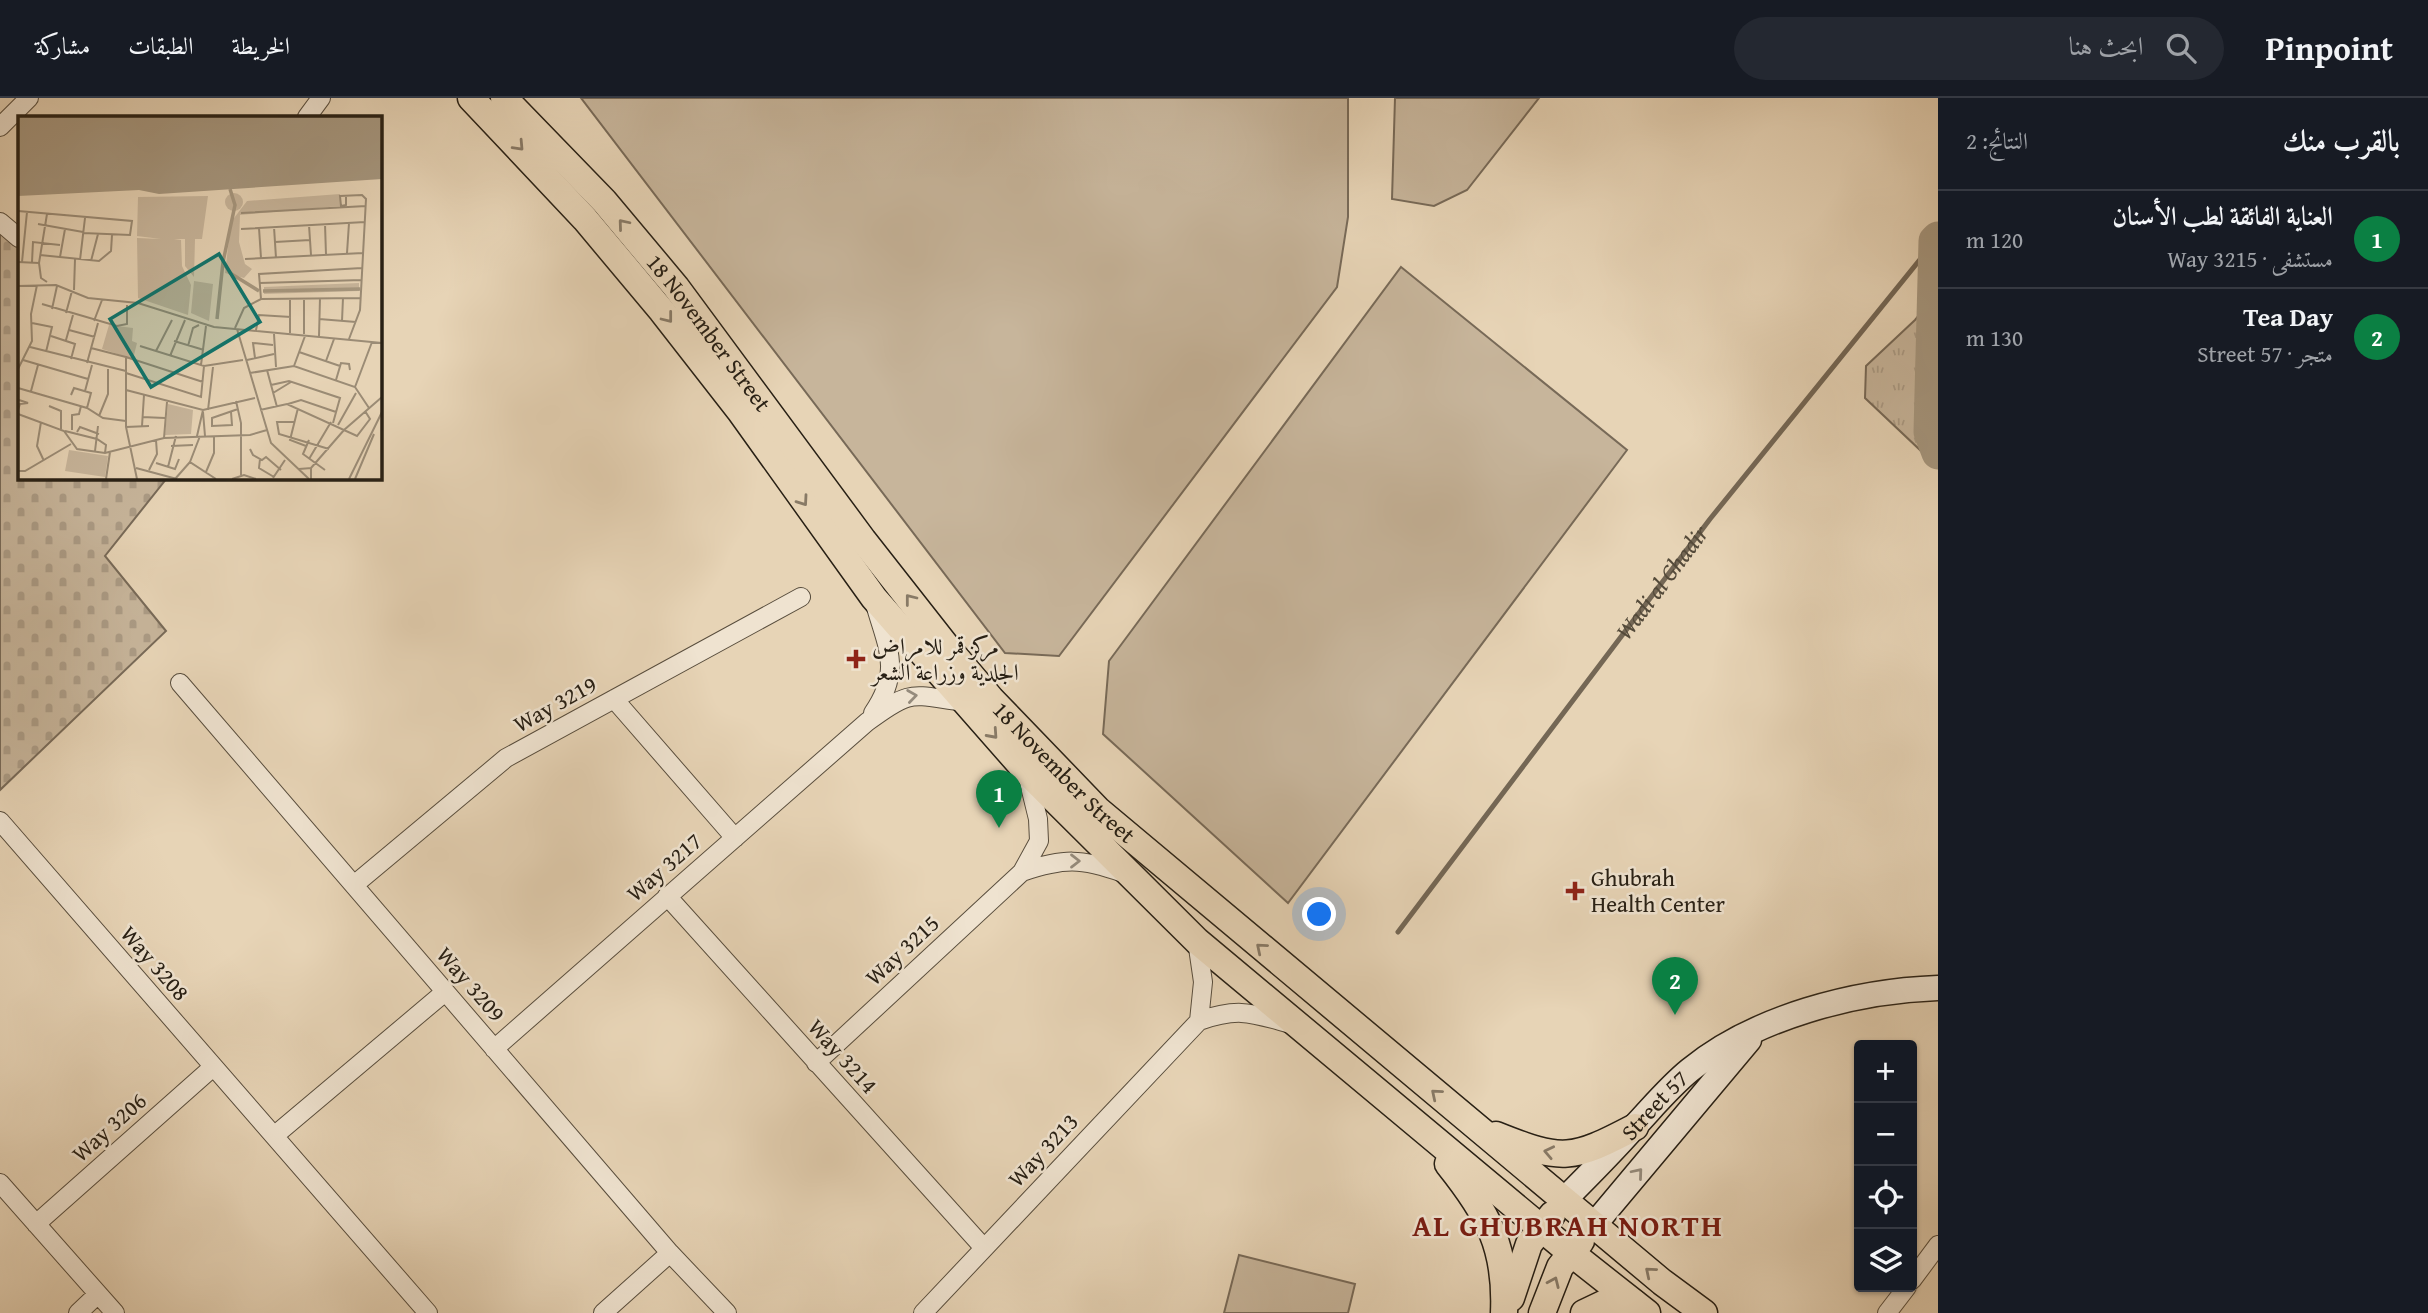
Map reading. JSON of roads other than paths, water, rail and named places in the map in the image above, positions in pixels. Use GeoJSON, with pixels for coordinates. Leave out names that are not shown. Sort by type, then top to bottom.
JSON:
{"type":"FeatureCollection","features":[{"type":"Feature","properties":{"kind":"main road","name":"18 November Street"},"geometry":{"type":"LineString","coordinates":[[471,98],[576,209],[662,311],[740,411],[874,598],[1026,771],[1127,874],[1198,941],[1571,1253],[1641,1308]]}},
{"type":"Feature","properties":{"kind":"main road","name":"18 November Street"},"geometry":{"type":"LineString","coordinates":[[504,98],[604,201],[676,287],[863,540],[991,699],[1098,810],[1475,1127],[1662,1282],[1704,1313]]}},
{"type":"Feature","properties":{"kind":"main road"},"geometry":{"type":"LineString","coordinates":[[1412,1119],[1491,1223],[1501,1256],[1505,1313]]}},
{"type":"Feature","properties":{"kind":"main road"},"geometry":{"type":"LineString","coordinates":[[1475,1127],[1538,1150],[1562,1155],[1588,1151],[1635,1127]]}},
{"type":"Feature","properties":{"kind":"main road"},"geometry":{"type":"LineString","coordinates":[[1505,1313],[1518,1269],[1529,1244],[1564,1200]]}},
{"type":"Feature","properties":{"kind":"main road"},"geometry":{"type":"LineString","coordinates":[[1542,1313],[1560,1267],[1594,1225]]}},
{"type":"Feature","properties":{"kind":"main road"},"geometry":{"type":"LineString","coordinates":[[1584,1313],[1605,1303],[1641,1308]]}},
{"type":"Feature","properties":{"kind":"street"},"geometry":{"type":"LineString","coordinates":[[0,127],[29,98]]}},
{"type":"Feature","properties":{"kind":"street"},"geometry":{"type":"LineString","coordinates":[[307,116],[321,98]]}},
{"type":"Feature","properties":{"kind":"street"},"geometry":{"type":"LineString","coordinates":[[0,222],[18,237]]}},
{"type":"Feature","properties":{"kind":"street","name":"Way 3219"},"geometry":{"type":"LineString","coordinates":[[354,886],[506,758],[801,597]]}},
{"type":"Feature","properties":{"kind":"street","name":"Way 3217"},"geometry":{"type":"LineString","coordinates":[[867,722],[885,695],[892,675],[874,598]]}},
{"type":"Feature","properties":{"kind":"street","name":"Way 3209"},"geometry":{"type":"LineString","coordinates":[[180,683],[670,1253],[727,1313]]}},
{"type":"Feature","properties":{"kind":"street","name":"Way 3217"},"geometry":{"type":"LineString","coordinates":[[494,1049],[867,722],[900,698],[924,694],[964,702]]}},
{"type":"Feature","properties":{"kind":"street"},"geometry":{"type":"LineString","coordinates":[[614,699],[735,838]]}},
{"type":"Feature","properties":{"kind":"street","name":"Way 3215"},"geometry":{"type":"LineString","coordinates":[[816,1063],[1022,872],[1039,841],[1038,819],[1026,771]]}},
{"type":"Feature","properties":{"kind":"street","name":"Way 3208"},"geometry":{"type":"LineString","coordinates":[[0,821],[428,1313]]}},
{"type":"Feature","properties":{"kind":"street","name":"Way 3215"},"geometry":{"type":"LineString","coordinates":[[1022,872],[1057,861],[1087,861],[1127,874]]}},
{"type":"Feature","properties":{"kind":"street","name":"Way 3214"},"geometry":{"type":"LineString","coordinates":[[667,896],[984,1248]]}},
{"type":"Feature","properties":{"kind":"street"},"geometry":{"type":"LineString","coordinates":[[1198,941],[1203,982],[1199,1021],[1225,1012],[1246,1012],[1297,1026]]}},
{"type":"Feature","properties":{"kind":"street","name":"Street 57"},"geometry":{"type":"LineString","coordinates":[[1564,1200],[1690,1070],[1716,1051],[1759,1029],[1867,994],[1938,988]]}},
{"type":"Feature","properties":{"kind":"street"},"geometry":{"type":"LineString","coordinates":[[274,1136],[445,992]]}},
{"type":"Feature","properties":{"kind":"street","name":"Way 3213"},"geometry":{"type":"LineString","coordinates":[[923,1313],[1199,1021]]}},
{"type":"Feature","properties":{"kind":"street","name":"Street 57"},"geometry":{"type":"LineString","coordinates":[[1594,1225],[1759,1029]]}},
{"type":"Feature","properties":{"kind":"street","name":"Way 3206"},"geometry":{"type":"LineString","coordinates":[[36,1224],[213,1067]]}},
{"type":"Feature","properties":{"kind":"street"},"geometry":{"type":"LineString","coordinates":[[0,1183],[115,1313]]}},
{"type":"Feature","properties":{"kind":"street"},"geometry":{"type":"LineString","coordinates":[[1917,1273],[1938,1245]]}},
{"type":"Feature","properties":{"kind":"street"},"geometry":{"type":"LineString","coordinates":[[603,1313],[670,1253]]}},
{"type":"Feature","properties":{"kind":"street"},"geometry":{"type":"LineString","coordinates":[[1887,1313],[1903,1292]]}},
{"type":"Feature","properties":{"kind":"street"},"geometry":{"type":"LineString","coordinates":[[78,1313],[99,1294]]}},
{"type":"Feature","properties":{"kind":"waterway","name":"Wadi al Ghadir"},"geometry":{"type":"LineString","coordinates":[[1938,238],[1935,241],[1930,432],[1938,453]]}},
{"type":"Feature","properties":{"kind":"waterway","name":"Wadi al Ghadir"},"geometry":{"type":"LineString","coordinates":[[1398,932],[1710,519],[1935,241]]}},
{"type":"Feature","properties":{"kind":"place","name":"مركز قمر للامراض الجلدية وزراعة الشعر"},"geometry":{"type":"Point","coordinates":[856,659]}},
{"type":"Feature","properties":{"kind":"place","name":"العناية الفائقة لطب الأسنان"},"geometry":{"type":"Point","coordinates":[999,828]}},
{"type":"Feature","properties":{"kind":"place","name":"Ghubrah Health Center"},"geometry":{"type":"Point","coordinates":[1575,891]}},
{"type":"Feature","properties":{"kind":"place","name":"Tea Day"},"geometry":{"type":"Point","coordinates":[1675,1015]}},
{"type":"Feature","properties":{"kind":"district","name":"AL GHUBRAH NORTH"},"geometry":{"type":"Point","coordinates":[1568,1226]}}]}
